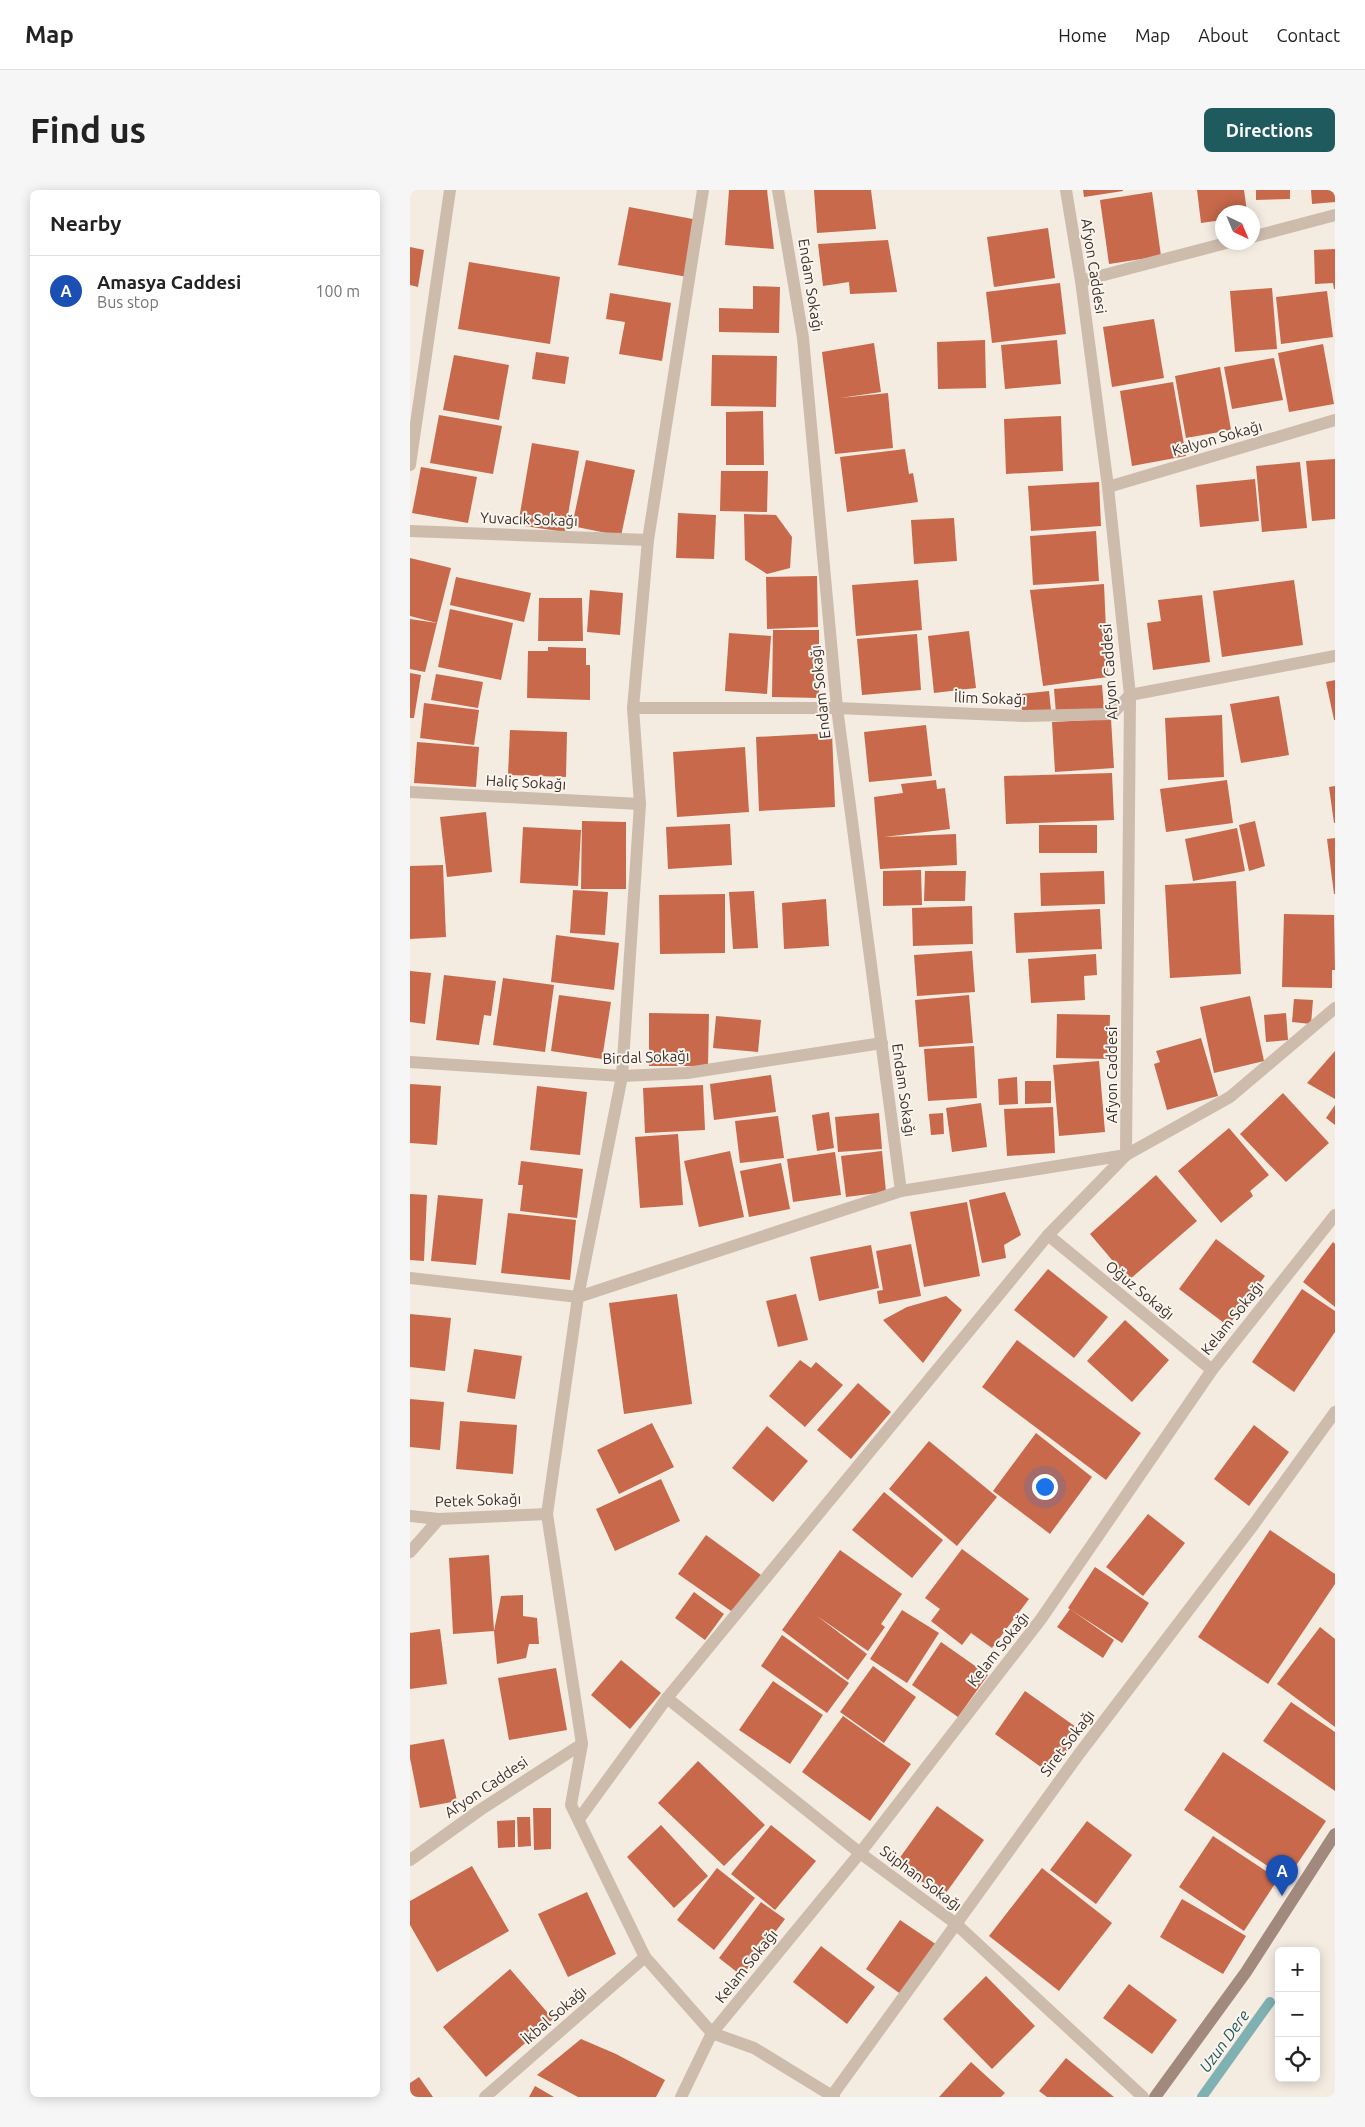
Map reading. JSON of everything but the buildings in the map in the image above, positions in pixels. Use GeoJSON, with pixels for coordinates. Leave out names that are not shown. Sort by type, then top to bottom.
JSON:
{"type":"FeatureCollection","features":[{"type":"Feature","properties":{"kind":"street"},"geometry":{"type":"LineString","coordinates":[[410,465],[450,190]]}},
{"type":"Feature","properties":{"kind":"street"},"geometry":{"type":"LineString","coordinates":[[703,190],[648,540],[633,708],[640,804],[622,1076],[578,1297],[547,1514],[582,1744],[571,1805],[645,1957],[712,2033],[754,2048],[832,2096]]}},
{"type":"Feature","properties":{"kind":"street","name":"Endam Sokağı"},"geometry":{"type":"LineString","coordinates":[[778,190],[803,338],[838,708],[901,1191]]}},
{"type":"Feature","properties":{"kind":"street","name":"Afyon Caddesi"},"geometry":{"type":"LineString","coordinates":[[1066,190],[1081,281],[1108,487],[1130,696],[1126,1155]]}},
{"type":"Feature","properties":{"kind":"street"},"geometry":{"type":"LineString","coordinates":[[1260,235],[1335,216]]}},
{"type":"Feature","properties":{"kind":"street"},"geometry":{"type":"LineString","coordinates":[[1081,281],[1215,246]]}},
{"type":"Feature","properties":{"kind":"street","name":"Kalyon Sokağı"},"geometry":{"type":"LineString","coordinates":[[1108,487],[1335,420]]}},
{"type":"Feature","properties":{"kind":"street","name":"Yuvacık Sokağı"},"geometry":{"type":"LineString","coordinates":[[410,531],[648,540]]}},
{"type":"Feature","properties":{"kind":"street"},"geometry":{"type":"LineString","coordinates":[[1130,696],[1335,656]]}},
{"type":"Feature","properties":{"kind":"street","name":"İlim Sokağı"},"geometry":{"type":"LineString","coordinates":[[633,708],[838,708],[1024,716],[1112,714],[1130,696]]}},
{"type":"Feature","properties":{"kind":"street","name":"Haliç Sokağı"},"geometry":{"type":"LineString","coordinates":[[410,792],[640,804]]}},
{"type":"Feature","properties":{"kind":"street"},"geometry":{"type":"LineString","coordinates":[[579,1819],[667,1698],[1048,1235],[1126,1155],[1230,1097],[1335,1008]]}},
{"type":"Feature","properties":{"kind":"street","name":"Birdal Sokağı"},"geometry":{"type":"LineString","coordinates":[[410,1062],[622,1076],[687,1073],[882,1044]]}},
{"type":"Feature","properties":{"kind":"street"},"geometry":{"type":"LineString","coordinates":[[410,1278],[578,1297],[901,1191],[1126,1155]]}},
{"type":"Feature","properties":{"kind":"street","name":"Kelam Sokağı"},"geometry":{"type":"LineString","coordinates":[[681,2097],[712,2033],[860,1853],[1041,1620],[1212,1370],[1335,1215]]}},
{"type":"Feature","properties":{"kind":"street","name":"Oğuz Sokağı"},"geometry":{"type":"LineString","coordinates":[[1048,1235],[1212,1370]]}},
{"type":"Feature","properties":{"kind":"street","name":"Siret Sokağı"},"geometry":{"type":"LineString","coordinates":[[832,2096],[955,1923],[1335,1412]]}},
{"type":"Feature","properties":{"kind":"street","name":"Petek Sokağı"},"geometry":{"type":"LineString","coordinates":[[410,1516],[439,1520],[547,1514]]}},
{"type":"Feature","properties":{"kind":"street"},"geometry":{"type":"LineString","coordinates":[[410,1552],[439,1520]]}},
{"type":"Feature","properties":{"kind":"street","name":"Süphan Sokağı"},"geometry":{"type":"LineString","coordinates":[[667,1698],[860,1853],[955,1923],[1143,2097]]}},
{"type":"Feature","properties":{"kind":"street","name":"Afyon Caddesi"},"geometry":{"type":"LineString","coordinates":[[410,1860],[480,1810],[582,1744]]}},
{"type":"Feature","properties":{"kind":"street"},"geometry":{"type":"LineString","coordinates":[[1155,2097],[1246,1972],[1335,1834]]}},
{"type":"Feature","properties":{"kind":"street","name":"İkbal Sokağı"},"geometry":{"type":"LineString","coordinates":[[485,2097],[645,1957]]}},
{"type":"Feature","properties":{"kind":"waterway","name":"Uzun Dere"},"geometry":{"type":"LineString","coordinates":[[1202,2097],[1270,2002]]}},
{"type":"Feature","properties":{"kind":"place","name":"Amasya Caddesi"},"geometry":{"type":"Point","coordinates":[1282,1896]}}]}
